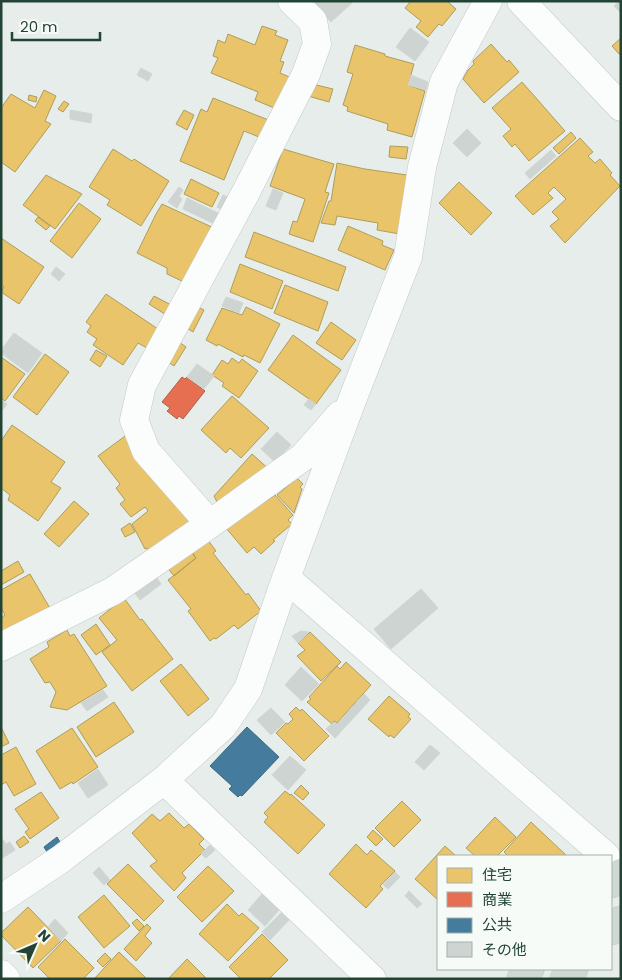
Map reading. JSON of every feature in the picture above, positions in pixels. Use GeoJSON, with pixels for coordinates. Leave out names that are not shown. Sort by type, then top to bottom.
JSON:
{"type":"FeatureCollection","features":[{"type":"Feature","properties":{"kind":"main road"},"geometry":{"type":"LineString","coordinates":[[612,883],[621,873]]}},
{"type":"Feature","properties":{"kind":"main road"},"geometry":{"type":"LineString","coordinates":[[612,930],[621,920]]}},
{"type":"Feature","properties":{"kind":"main road"},"geometry":{"type":"LineString","coordinates":[[564,979],[573,970]]}},
{"type":"Feature","properties":{"kind":"street"},"geometry":{"type":"LineString","coordinates":[[210,524],[146,451],[134,420],[142,384],[246,192],[306,74],[317,44],[313,20],[292,1]]}},
{"type":"Feature","properties":{"kind":"street"},"geometry":{"type":"LineString","coordinates":[[1,899],[61,859],[164,780],[224,726],[248,689],[286,578],[408,257],[422,167],[444,82],[488,1]]}},
{"type":"Feature","properties":{"kind":"street"},"geometry":{"type":"LineString","coordinates":[[521,1],[621,107]]}},
{"type":"Feature","properties":{"kind":"street"},"geometry":{"type":"LineString","coordinates":[[1,647],[113,591],[210,524],[303,457],[351,403]]}},
{"type":"Feature","properties":{"kind":"street"},"geometry":{"type":"LineString","coordinates":[[286,578],[605,855]]}},
{"type":"Feature","properties":{"kind":"street"},"geometry":{"type":"LineString","coordinates":[[164,780],[372,979]]}},
{"type":"Feature","properties":{"kind":"street"},"geometry":{"type":"LineString","coordinates":[[1,974],[6,979]]}},
{"type":"Feature","properties":{"kind":"building: 住宅"},"geometry":{"type":"Polygon","coordinates":[[[411,1],[447,1],[456,9],[442,26],[439,24],[428,37],[416,27],[421,21],[405,8],[411,1]]]}},
{"type":"Feature","properties":{"kind":"building: 住宅"},"geometry":{"type":"Polygon","coordinates":[[[262,26],[277,31],[275,35],[288,40],[280,61],[284,62],[280,73],[292,78],[279,110],[255,100],[258,92],[211,73],[218,58],[213,56],[218,40],[225,43],[228,34],[255,45],[262,26]]]}},
{"type":"Feature","properties":{"kind":"building: 住宅"},"geometry":{"type":"Polygon","coordinates":[[[621,38],[621,53],[619,54],[612,46],[621,38]]]}},
{"type":"Feature","properties":{"kind":"building: 住宅"},"geometry":{"type":"Polygon","coordinates":[[[491,44],[519,72],[484,103],[463,79],[474,64],[473,61],[491,44]]]}},
{"type":"Feature","properties":{"kind":"building: 住宅"},"geometry":{"type":"Polygon","coordinates":[[[355,45],[414,64],[408,85],[425,91],[412,137],[387,130],[388,124],[347,111],[348,107],[343,105],[353,74],[347,72],[355,45]]]}},
{"type":"Feature","properties":{"kind":"building: 住宅"},"geometry":{"type":"Polygon","coordinates":[[[522,82],[565,131],[529,161],[515,144],[512,147],[503,136],[511,129],[492,108],[522,82]]]}},
{"type":"Feature","properties":{"kind":"building: 住宅"},"geometry":{"type":"Polygon","coordinates":[[[312,84],[333,89],[329,102],[308,96],[312,84]]]}},
{"type":"Feature","properties":{"kind":"building: 住宅"},"geometry":{"type":"Polygon","coordinates":[[[44,90],[56,96],[45,121],[51,124],[15,172],[1,162],[1,108],[11,94],[35,108],[44,90]]]}},
{"type":"Feature","properties":{"kind":"building: 住宅"},"geometry":{"type":"Polygon","coordinates":[[[29,95],[37,97],[36,102],[28,100],[29,95]]]}},
{"type":"Feature","properties":{"kind":"building: 住宅"},"geometry":{"type":"Polygon","coordinates":[[[213,98],[276,123],[269,141],[244,131],[224,180],[180,161],[201,109],[207,112],[213,98]]]}},
{"type":"Feature","properties":{"kind":"building: 住宅"},"geometry":{"type":"Polygon","coordinates":[[[64,101],[69,104],[63,112],[58,109],[64,101]]]}},
{"type":"Feature","properties":{"kind":"building: 住宅"},"geometry":{"type":"Polygon","coordinates":[[[184,110],[194,115],[187,130],[176,124],[184,110]]]}},
{"type":"Feature","properties":{"kind":"building: 住宅"},"geometry":{"type":"Polygon","coordinates":[[[571,132],[576,138],[559,154],[553,148],[571,132]]]}},
{"type":"Feature","properties":{"kind":"building: 住宅"},"geometry":{"type":"Polygon","coordinates":[[[580,138],[593,152],[588,156],[595,163],[600,159],[620,186],[565,243],[550,226],[559,219],[552,212],[566,199],[554,187],[548,193],[553,198],[533,215],[515,196],[580,138]]]}},
{"type":"Feature","properties":{"kind":"building: 住宅"},"geometry":{"type":"Polygon","coordinates":[[[390,146],[408,147],[406,159],[389,157],[390,146]]]}},
{"type":"Feature","properties":{"kind":"building: 住宅"},"geometry":{"type":"Polygon","coordinates":[[[113,149],[132,161],[134,159],[169,181],[141,226],[107,205],[110,200],[89,187],[113,149]]]}},
{"type":"Feature","properties":{"kind":"building: 住宅"},"geometry":{"type":"Polygon","coordinates":[[[283,149],[334,164],[325,192],[329,193],[313,242],[289,234],[293,221],[297,222],[305,199],[270,186],[283,149]]]}},
{"type":"Feature","properties":{"kind":"building: 住宅"},"geometry":{"type":"Polygon","coordinates":[[[337,163],[407,175],[400,234],[377,230],[378,223],[337,216],[335,225],[321,223],[329,201],[331,201],[337,163]]]}},
{"type":"Feature","properties":{"kind":"building: 住宅"},"geometry":{"type":"Polygon","coordinates":[[[46,175],[82,194],[55,229],[23,205],[46,175]]]}},
{"type":"Feature","properties":{"kind":"building: 住宅"},"geometry":{"type":"Polygon","coordinates":[[[191,179],[219,193],[212,207],[184,194],[191,179]]]}},
{"type":"Feature","properties":{"kind":"building: 住宅"},"geometry":{"type":"Polygon","coordinates":[[[459,182],[492,213],[471,235],[439,203],[459,182]]]}},
{"type":"Feature","properties":{"kind":"building: 住宅"},"geometry":{"type":"Polygon","coordinates":[[[79,203],[101,219],[72,258],[50,241],[79,203]]]}},
{"type":"Feature","properties":{"kind":"building: 住宅"},"geometry":{"type":"Polygon","coordinates":[[[162,204],[216,229],[190,285],[167,274],[167,268],[137,253],[162,204]]]}},
{"type":"Feature","properties":{"kind":"building: 住宅"},"geometry":{"type":"Polygon","coordinates":[[[38,217],[50,226],[46,230],[35,221],[38,217]]]}},
{"type":"Feature","properties":{"kind":"building: 住宅"},"geometry":{"type":"Polygon","coordinates":[[[348,226],[383,241],[382,245],[394,250],[385,270],[338,250],[348,226]]]}},
{"type":"Feature","properties":{"kind":"building: 住宅"},"geometry":{"type":"Polygon","coordinates":[[[254,232],[346,267],[338,291],[245,257],[254,232]]]}},
{"type":"Feature","properties":{"kind":"building: 住宅"},"geometry":{"type":"Polygon","coordinates":[[[1,238],[44,267],[19,304],[1,292],[4,287],[1,285],[1,238]]]}},
{"type":"Feature","properties":{"kind":"building: 住宅"},"geometry":{"type":"Polygon","coordinates":[[[240,264],[283,281],[272,309],[230,292],[240,264]]]}},
{"type":"Feature","properties":{"kind":"building: 住宅"},"geometry":{"type":"Polygon","coordinates":[[[285,285],[328,302],[318,331],[274,313],[285,285]]]}},
{"type":"Feature","properties":{"kind":"building: 住宅"},"geometry":{"type":"Polygon","coordinates":[[[106,294],[158,329],[147,348],[138,343],[123,365],[93,345],[97,339],[87,332],[91,326],[86,322],[106,294]]]}},
{"type":"Feature","properties":{"kind":"building: 住宅"},"geometry":{"type":"Polygon","coordinates":[[[154,296],[173,306],[178,297],[204,310],[193,332],[149,304],[154,296]]]}},
{"type":"Feature","properties":{"kind":"building: 住宅"},"geometry":{"type":"Polygon","coordinates":[[[246,307],[280,324],[260,363],[206,340],[222,308],[242,315],[246,307]]]}},
{"type":"Feature","properties":{"kind":"building: 住宅"},"geometry":{"type":"Polygon","coordinates":[[[331,322],[356,340],[342,360],[316,343],[331,322]]]}},
{"type":"Feature","properties":{"kind":"building: 住宅"},"geometry":{"type":"Polygon","coordinates":[[[162,330],[186,347],[174,366],[149,349],[162,330]]]}},
{"type":"Feature","properties":{"kind":"building: 住宅"},"geometry":{"type":"Polygon","coordinates":[[[293,335],[341,370],[316,404],[268,370],[293,335]]]}},
{"type":"Feature","properties":{"kind":"building: 住宅"},"geometry":{"type":"Polygon","coordinates":[[[96,350],[107,356],[100,367],[90,360],[96,350]]]}},
{"type":"Feature","properties":{"kind":"building: 住宅"},"geometry":{"type":"Polygon","coordinates":[[[45,354],[69,372],[37,415],[13,397],[45,354]]]}},
{"type":"Feature","properties":{"kind":"building: 住宅"},"geometry":{"type":"Polygon","coordinates":[[[1,357],[25,374],[5,401],[1,398],[1,357]]]}},
{"type":"Feature","properties":{"kind":"building: 住宅"},"geometry":{"type":"Polygon","coordinates":[[[232,358],[239,363],[242,359],[258,371],[239,398],[222,386],[224,383],[212,375],[222,360],[228,364],[232,358]]]}},
{"type":"Feature","properties":{"kind":"building: 住宅"},"geometry":{"type":"Polygon","coordinates":[[[232,396],[269,428],[241,458],[230,448],[226,453],[201,430],[232,396]]]}},
{"type":"Feature","properties":{"kind":"building: 住宅"},"geometry":{"type":"Polygon","coordinates":[[[12,425],[65,462],[51,482],[61,488],[38,521],[8,500],[10,495],[1,488],[1,441],[12,425]]]}},
{"type":"Feature","properties":{"kind":"building: 住宅"},"geometry":{"type":"Polygon","coordinates":[[[140,425],[197,522],[149,552],[147,548],[145,549],[132,524],[148,511],[145,507],[131,517],[120,504],[125,500],[116,488],[120,484],[98,456],[140,425]]]}},
{"type":"Feature","properties":{"kind":"building: 住宅"},"geometry":{"type":"Polygon","coordinates":[[[252,454],[271,471],[219,506],[214,496],[252,454]]]}},
{"type":"Feature","properties":{"kind":"building: 住宅"},"geometry":{"type":"Polygon","coordinates":[[[297,478],[303,484],[300,487],[302,489],[294,513],[277,495],[297,478]]]}},
{"type":"Feature","properties":{"kind":"building: 住宅"},"geometry":{"type":"Polygon","coordinates":[[[275,495],[293,515],[288,520],[292,524],[273,540],[275,541],[261,554],[254,547],[247,553],[226,528],[275,495]]]}},
{"type":"Feature","properties":{"kind":"building: 住宅"},"geometry":{"type":"Polygon","coordinates":[[[74,501],[89,514],[59,547],[44,534],[74,501]]]}},
{"type":"Feature","properties":{"kind":"building: 住宅"},"geometry":{"type":"Polygon","coordinates":[[[130,523],[135,532],[125,537],[121,529],[130,523]]]}},
{"type":"Feature","properties":{"kind":"building: 住宅"},"geometry":{"type":"Polygon","coordinates":[[[205,536],[216,551],[213,553],[261,611],[238,629],[234,625],[216,639],[214,638],[210,641],[188,611],[191,609],[168,580],[196,558],[189,548],[205,536]]]}},
{"type":"Feature","properties":{"kind":"building: 住宅"},"geometry":{"type":"Polygon","coordinates":[[[188,548],[196,558],[174,576],[166,566],[188,548]]]}},
{"type":"Feature","properties":{"kind":"building: 住宅"},"geometry":{"type":"Polygon","coordinates":[[[18,561],[24,572],[1,585],[1,571],[18,561]]]}},
{"type":"Feature","properties":{"kind":"building: 住宅"},"geometry":{"type":"Polygon","coordinates":[[[30,574],[51,610],[1,637],[1,618],[5,615],[1,608],[1,590],[30,574]]]}},
{"type":"Feature","properties":{"kind":"building: 住宅"},"geometry":{"type":"Polygon","coordinates":[[[124,598],[173,659],[132,691],[102,652],[117,640],[99,618],[124,598]]]}},
{"type":"Feature","properties":{"kind":"building: 住宅"},"geometry":{"type":"Polygon","coordinates":[[[96,624],[110,645],[96,655],[81,635],[96,624]]]}},
{"type":"Feature","properties":{"kind":"building: 住宅"},"geometry":{"type":"Polygon","coordinates":[[[67,630],[70,636],[74,634],[107,686],[67,710],[50,707],[56,692],[50,682],[45,683],[30,659],[49,647],[47,642],[67,630]]]}},
{"type":"Feature","properties":{"kind":"building: 住宅"},"geometry":{"type":"Polygon","coordinates":[[[310,632],[341,662],[321,681],[297,656],[305,650],[298,643],[310,632]]]}},
{"type":"Feature","properties":{"kind":"building: 住宅"},"geometry":{"type":"Polygon","coordinates":[[[346,662],[371,685],[337,723],[334,721],[332,724],[307,702],[311,699],[309,697],[337,666],[340,669],[346,662]]]}},
{"type":"Feature","properties":{"kind":"building: 住宅"},"geometry":{"type":"Polygon","coordinates":[[[181,664],[209,699],[188,716],[160,681],[181,664]]]}},
{"type":"Feature","properties":{"kind":"building: 住宅"},"geometry":{"type":"Polygon","coordinates":[[[389,696],[410,714],[408,717],[411,719],[394,738],[390,735],[389,737],[368,719],[389,696]]]}},
{"type":"Feature","properties":{"kind":"building: 住宅"},"geometry":{"type":"Polygon","coordinates":[[[114,702],[134,732],[96,757],[77,727],[114,702]]]}},
{"type":"Feature","properties":{"kind":"building: 住宅"},"geometry":{"type":"Polygon","coordinates":[[[296,707],[300,711],[302,709],[329,736],[304,761],[276,733],[293,719],[289,714],[296,707]]]}},
{"type":"Feature","properties":{"kind":"building: 住宅"},"geometry":{"type":"Polygon","coordinates":[[[1,727],[9,743],[1,747],[1,727]]]}},
{"type":"Feature","properties":{"kind":"building: 住宅"},"geometry":{"type":"Polygon","coordinates":[[[72,728],[98,767],[73,784],[72,782],[60,789],[36,751],[72,728]]]}},
{"type":"Feature","properties":{"kind":"building: 住宅"},"geometry":{"type":"Polygon","coordinates":[[[16,747],[36,784],[14,796],[6,782],[1,785],[1,755],[16,747]]]}},
{"type":"Feature","properties":{"kind":"building: 住宅"},"geometry":{"type":"Polygon","coordinates":[[[301,785],[309,793],[303,800],[294,793],[301,785]]]}},
{"type":"Feature","properties":{"kind":"building: 住宅"},"geometry":{"type":"Polygon","coordinates":[[[285,791],[291,794],[325,825],[298,854],[264,822],[268,817],[264,813],[285,791]]]}},
{"type":"Feature","properties":{"kind":"building: 住宅"},"geometry":{"type":"Polygon","coordinates":[[[41,792],[59,818],[30,839],[25,832],[29,829],[15,809],[41,792]]]}},
{"type":"Feature","properties":{"kind":"building: 住宅"},"geometry":{"type":"Polygon","coordinates":[[[402,801],[421,820],[394,847],[375,828],[402,801]]]}},
{"type":"Feature","properties":{"kind":"building: 住宅"},"geometry":{"type":"Polygon","coordinates":[[[169,813],[184,828],[189,824],[204,839],[199,844],[205,850],[182,873],[186,878],[174,891],[150,866],[157,861],[132,833],[152,814],[160,821],[169,813]]]}},
{"type":"Feature","properties":{"kind":"building: 住宅"},"geometry":{"type":"Polygon","coordinates":[[[495,817],[516,837],[498,855],[474,855],[466,848],[495,817]]]}},
{"type":"Feature","properties":{"kind":"building: 住宅"},"geometry":{"type":"Polygon","coordinates":[[[531,822],[566,855],[507,855],[504,852],[531,822]]]}},
{"type":"Feature","properties":{"kind":"building: 住宅"},"geometry":{"type":"Polygon","coordinates":[[[373,830],[383,839],[376,846],[367,837],[373,830]]]}},
{"type":"Feature","properties":{"kind":"building: 住宅"},"geometry":{"type":"Polygon","coordinates":[[[24,836],[29,842],[20,848],[16,842],[24,836]]]}},
{"type":"Feature","properties":{"kind":"building: 住宅"},"geometry":{"type":"Polygon","coordinates":[[[356,844],[367,855],[371,850],[395,871],[380,886],[383,889],[366,908],[329,874],[356,844]]]}},
{"type":"Feature","properties":{"kind":"building: 住宅"},"geometry":{"type":"Polygon","coordinates":[[[445,846],[455,855],[437,855],[437,899],[415,879],[445,846]]]}},
{"type":"Feature","properties":{"kind":"building: 住宅"},"geometry":{"type":"Polygon","coordinates":[[[128,864],[164,901],[144,921],[107,884],[128,864]]]}},
{"type":"Feature","properties":{"kind":"building: 住宅"},"geometry":{"type":"Polygon","coordinates":[[[208,866],[234,891],[202,922],[177,897],[208,866]]]}},
{"type":"Feature","properties":{"kind":"building: 住宅"},"geometry":{"type":"Polygon","coordinates":[[[104,895],[130,926],[104,948],[78,917],[104,895]]]}},
{"type":"Feature","properties":{"kind":"building: 住宅"},"geometry":{"type":"Polygon","coordinates":[[[227,904],[239,916],[242,913],[259,928],[228,961],[199,934],[227,904]]]}},
{"type":"Feature","properties":{"kind":"building: 住宅"},"geometry":{"type":"Polygon","coordinates":[[[28,907],[61,941],[33,968],[1,935],[28,907]]]}},
{"type":"Feature","properties":{"kind":"building: 住宅"},"geometry":{"type":"Polygon","coordinates":[[[137,919],[144,926],[139,931],[132,923],[137,919]]]}},
{"type":"Feature","properties":{"kind":"building: 住宅"},"geometry":{"type":"Polygon","coordinates":[[[147,924],[151,928],[145,936],[152,943],[136,961],[124,949],[147,924]]]}},
{"type":"Feature","properties":{"kind":"building: 住宅"},"geometry":{"type":"Polygon","coordinates":[[[262,934],[288,960],[269,979],[241,979],[229,967],[262,934]]]}},
{"type":"Feature","properties":{"kind":"building: 住宅"},"geometry":{"type":"Polygon","coordinates":[[[65,939],[94,968],[83,979],[50,979],[38,967],[65,939]]]}},
{"type":"Feature","properties":{"kind":"building: 住宅"},"geometry":{"type":"Polygon","coordinates":[[[119,952],[147,979],[94,979],[119,952]]]}},
{"type":"Feature","properties":{"kind":"building: 住宅"},"geometry":{"type":"Polygon","coordinates":[[[105,953],[111,959],[103,967],[97,961],[105,953]]]}},
{"type":"Feature","properties":{"kind":"building: 住宅"},"geometry":{"type":"Polygon","coordinates":[[[187,959],[207,979],[168,979],[187,959]]]}},
{"type":"Feature","properties":{"kind":"building: 商業"},"geometry":{"type":"Polygon","coordinates":[[[182,377],[185,379],[187,377],[205,391],[183,419],[179,416],[177,419],[167,411],[170,408],[162,402],[182,377]]]}},
{"type":"Feature","properties":{"kind":"building: 公共"},"geometry":{"type":"Polygon","coordinates":[[[247,727],[279,757],[242,796],[238,797],[229,789],[232,786],[210,766],[247,727]]]}},
{"type":"Feature","properties":{"kind":"building: 公共"},"geometry":{"type":"Polygon","coordinates":[[[57,837],[60,842],[47,852],[44,847],[57,837]]]}},
{"type":"Feature","properties":{"kind":"building: その他"},"geometry":{"type":"Polygon","coordinates":[[[311,1],[352,1],[353,2],[331,22],[311,1]]]}},
{"type":"Feature","properties":{"kind":"building: その他"},"geometry":{"type":"Polygon","coordinates":[[[621,1],[621,13],[614,6],[621,1]]]}},
{"type":"Feature","properties":{"kind":"building: その他"},"geometry":{"type":"Polygon","coordinates":[[[410,28],[429,42],[415,61],[396,47],[410,28]]]}},
{"type":"Feature","properties":{"kind":"building: その他"},"geometry":{"type":"Polygon","coordinates":[[[141,68],[152,74],[148,81],[137,75],[141,68]]]}},
{"type":"Feature","properties":{"kind":"building: その他"},"geometry":{"type":"Polygon","coordinates":[[[411,75],[428,82],[426,90],[408,85],[411,75]]]}},
{"type":"Feature","properties":{"kind":"building: その他"},"geometry":{"type":"Polygon","coordinates":[[[70,110],[92,114],[91,123],[70,119],[70,110]]]}},
{"type":"Feature","properties":{"kind":"building: その他"},"geometry":{"type":"Polygon","coordinates":[[[467,129],[481,143],[467,157],[453,143],[467,129]]]}},
{"type":"Feature","properties":{"kind":"building: その他"},"geometry":{"type":"Polygon","coordinates":[[[551,150],[556,156],[530,179],[525,173],[551,150]]]}},
{"type":"Feature","properties":{"kind":"building: その他"},"geometry":{"type":"Polygon","coordinates":[[[179,187],[183,190],[179,196],[182,199],[177,208],[168,202],[179,187]]]}},
{"type":"Feature","properties":{"kind":"building: その他"},"geometry":{"type":"Polygon","coordinates":[[[273,189],[283,193],[276,210],[266,206],[273,189]]]}},
{"type":"Feature","properties":{"kind":"building: その他"},"geometry":{"type":"Polygon","coordinates":[[[223,195],[243,204],[237,217],[217,207],[223,195]]]}},
{"type":"Feature","properties":{"kind":"building: その他"},"geometry":{"type":"Polygon","coordinates":[[[187,198],[226,217],[221,227],[183,209],[187,198]]]}},
{"type":"Feature","properties":{"kind":"building: その他"},"geometry":{"type":"Polygon","coordinates":[[[56,267],[65,274],[59,281],[51,274],[56,267]]]}},
{"type":"Feature","properties":{"kind":"building: その他"},"geometry":{"type":"Polygon","coordinates":[[[226,297],[243,303],[239,313],[222,306],[226,297]]]}},
{"type":"Feature","properties":{"kind":"building: その他"},"geometry":{"type":"Polygon","coordinates":[[[14,333],[42,353],[28,373],[1,353],[1,350],[14,333]]]}},
{"type":"Feature","properties":{"kind":"building: その他"},"geometry":{"type":"Polygon","coordinates":[[[197,364],[214,376],[204,389],[187,377],[197,364]]]}},
{"type":"Feature","properties":{"kind":"building: その他"},"geometry":{"type":"Polygon","coordinates":[[[309,399],[316,404],[311,410],[304,405],[309,399]]]}},
{"type":"Feature","properties":{"kind":"building: その他"},"geometry":{"type":"Polygon","coordinates":[[[1,400],[7,404],[1,412],[1,400]]]}},
{"type":"Feature","properties":{"kind":"building: その他"},"geometry":{"type":"Polygon","coordinates":[[[277,432],[291,445],[275,462],[261,449],[277,432]]]}},
{"type":"Feature","properties":{"kind":"building: その他"},"geometry":{"type":"Polygon","coordinates":[[[155,575],[161,584],[140,600],[133,591],[155,575]]]}},
{"type":"Feature","properties":{"kind":"building: その他"},"geometry":{"type":"Polygon","coordinates":[[[421,589],[438,608],[391,649],[374,629],[421,589]]]}},
{"type":"Feature","properties":{"kind":"building: その他"},"geometry":{"type":"Polygon","coordinates":[[[301,631],[309,632],[298,643],[292,636],[301,631]]]}},
{"type":"Feature","properties":{"kind":"building: その他"},"geometry":{"type":"Polygon","coordinates":[[[301,667],[319,684],[302,701],[285,685],[301,667]]]}},
{"type":"Feature","properties":{"kind":"building: その他"},"geometry":{"type":"Polygon","coordinates":[[[103,690],[108,697],[87,711],[81,703],[103,690]]]}},
{"type":"Feature","properties":{"kind":"building: その他"},"geometry":{"type":"Polygon","coordinates":[[[364,694],[370,700],[335,738],[326,729],[334,722],[337,724],[364,694]]]}},
{"type":"Feature","properties":{"kind":"building: その他"},"geometry":{"type":"Polygon","coordinates":[[[271,708],[285,722],[271,735],[257,720],[271,708]]]}},
{"type":"Feature","properties":{"kind":"building: その他"},"geometry":{"type":"Polygon","coordinates":[[[430,745],[440,753],[424,770],[415,762],[430,745]]]}},
{"type":"Feature","properties":{"kind":"building: その他"},"geometry":{"type":"Polygon","coordinates":[[[290,756],[306,770],[288,790],[272,775],[290,756]]]}},
{"type":"Feature","properties":{"kind":"building: その他"},"geometry":{"type":"Polygon","coordinates":[[[98,769],[108,785],[88,798],[78,783],[98,769]]]}},
{"type":"Feature","properties":{"kind":"building: その他"},"geometry":{"type":"Polygon","coordinates":[[[1,837],[6,844],[10,842],[15,850],[1,859],[1,837]]]}},
{"type":"Feature","properties":{"kind":"building: その他"},"geometry":{"type":"Polygon","coordinates":[[[210,845],[215,850],[206,858],[201,854],[210,845]]]}},
{"type":"Feature","properties":{"kind":"building: その他"},"geometry":{"type":"Polygon","coordinates":[[[99,867],[110,880],[104,885],[93,873],[99,867]]]}},
{"type":"Feature","properties":{"kind":"building: その他"},"geometry":{"type":"Polygon","coordinates":[[[395,872],[400,877],[388,889],[383,885],[395,872]]]}},
{"type":"Feature","properties":{"kind":"building: その他"},"geometry":{"type":"Polygon","coordinates":[[[409,891],[422,904],[417,908],[405,896],[409,891]]]}},
{"type":"Feature","properties":{"kind":"building: その他"},"geometry":{"type":"Polygon","coordinates":[[[262,894],[279,910],[265,926],[248,910],[262,894]]]}},
{"type":"Feature","properties":{"kind":"building: その他"},"geometry":{"type":"Polygon","coordinates":[[[282,912],[289,920],[270,940],[262,932],[282,912]]]}},
{"type":"Feature","properties":{"kind":"building: その他"},"geometry":{"type":"Polygon","coordinates":[[[55,919],[68,933],[61,941],[48,927],[55,919]]]}}]}
